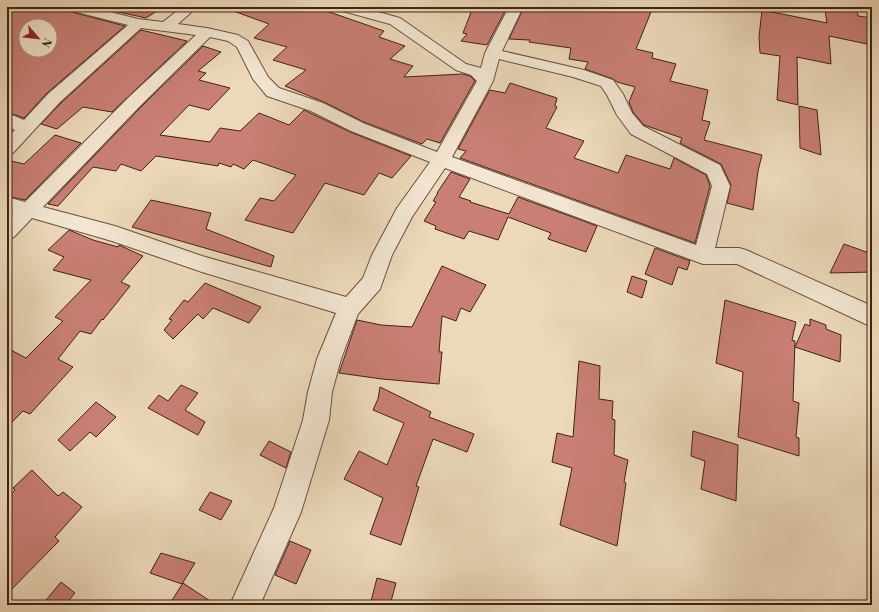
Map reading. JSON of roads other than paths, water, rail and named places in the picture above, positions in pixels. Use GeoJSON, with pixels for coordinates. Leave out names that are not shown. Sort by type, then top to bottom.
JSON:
{"type":"FeatureCollection","features":[{"type":"Feature","properties":{"kind":"street"},"geometry":{"type":"LineString","coordinates":[[73,7],[112,11],[138,23],[207,32],[233,38],[243,44],[261,79],[273,92],[317,107],[357,127],[495,181],[703,256],[739,256],[790,278],[872,317]]}},
{"type":"Feature","properties":{"kind":"street"},"geometry":{"type":"LineString","coordinates":[[167,26],[190,7]]}},
{"type":"Feature","properties":{"kind":"street"},"geometry":{"type":"LineString","coordinates":[[344,7],[396,21],[461,67],[477,72],[485,81]]}},
{"type":"Feature","properties":{"kind":"street"},"geometry":{"type":"LineString","coordinates":[[245,605],[287,512],[316,420],[320,392],[329,359],[350,308],[372,283],[382,255],[404,213],[442,160],[485,81],[493,53],[516,7]]}},
{"type":"Feature","properties":{"kind":"street"},"geometry":{"type":"LineString","coordinates":[[7,149],[54,98],[138,23]]}},
{"type":"Feature","properties":{"kind":"street"},"geometry":{"type":"LineString","coordinates":[[7,232],[15,206],[135,102],[207,32]]}},
{"type":"Feature","properties":{"kind":"street"},"geometry":{"type":"LineString","coordinates":[[493,53],[578,73],[607,83],[615,94],[625,116],[637,130],[714,170],[721,186],[703,256]]}},
{"type":"Feature","properties":{"kind":"street"},"geometry":{"type":"LineString","coordinates":[[7,118],[25,128]]}},
{"type":"Feature","properties":{"kind":"street"},"geometry":{"type":"LineString","coordinates":[[15,206],[115,234],[202,264],[350,308]]}}]}
